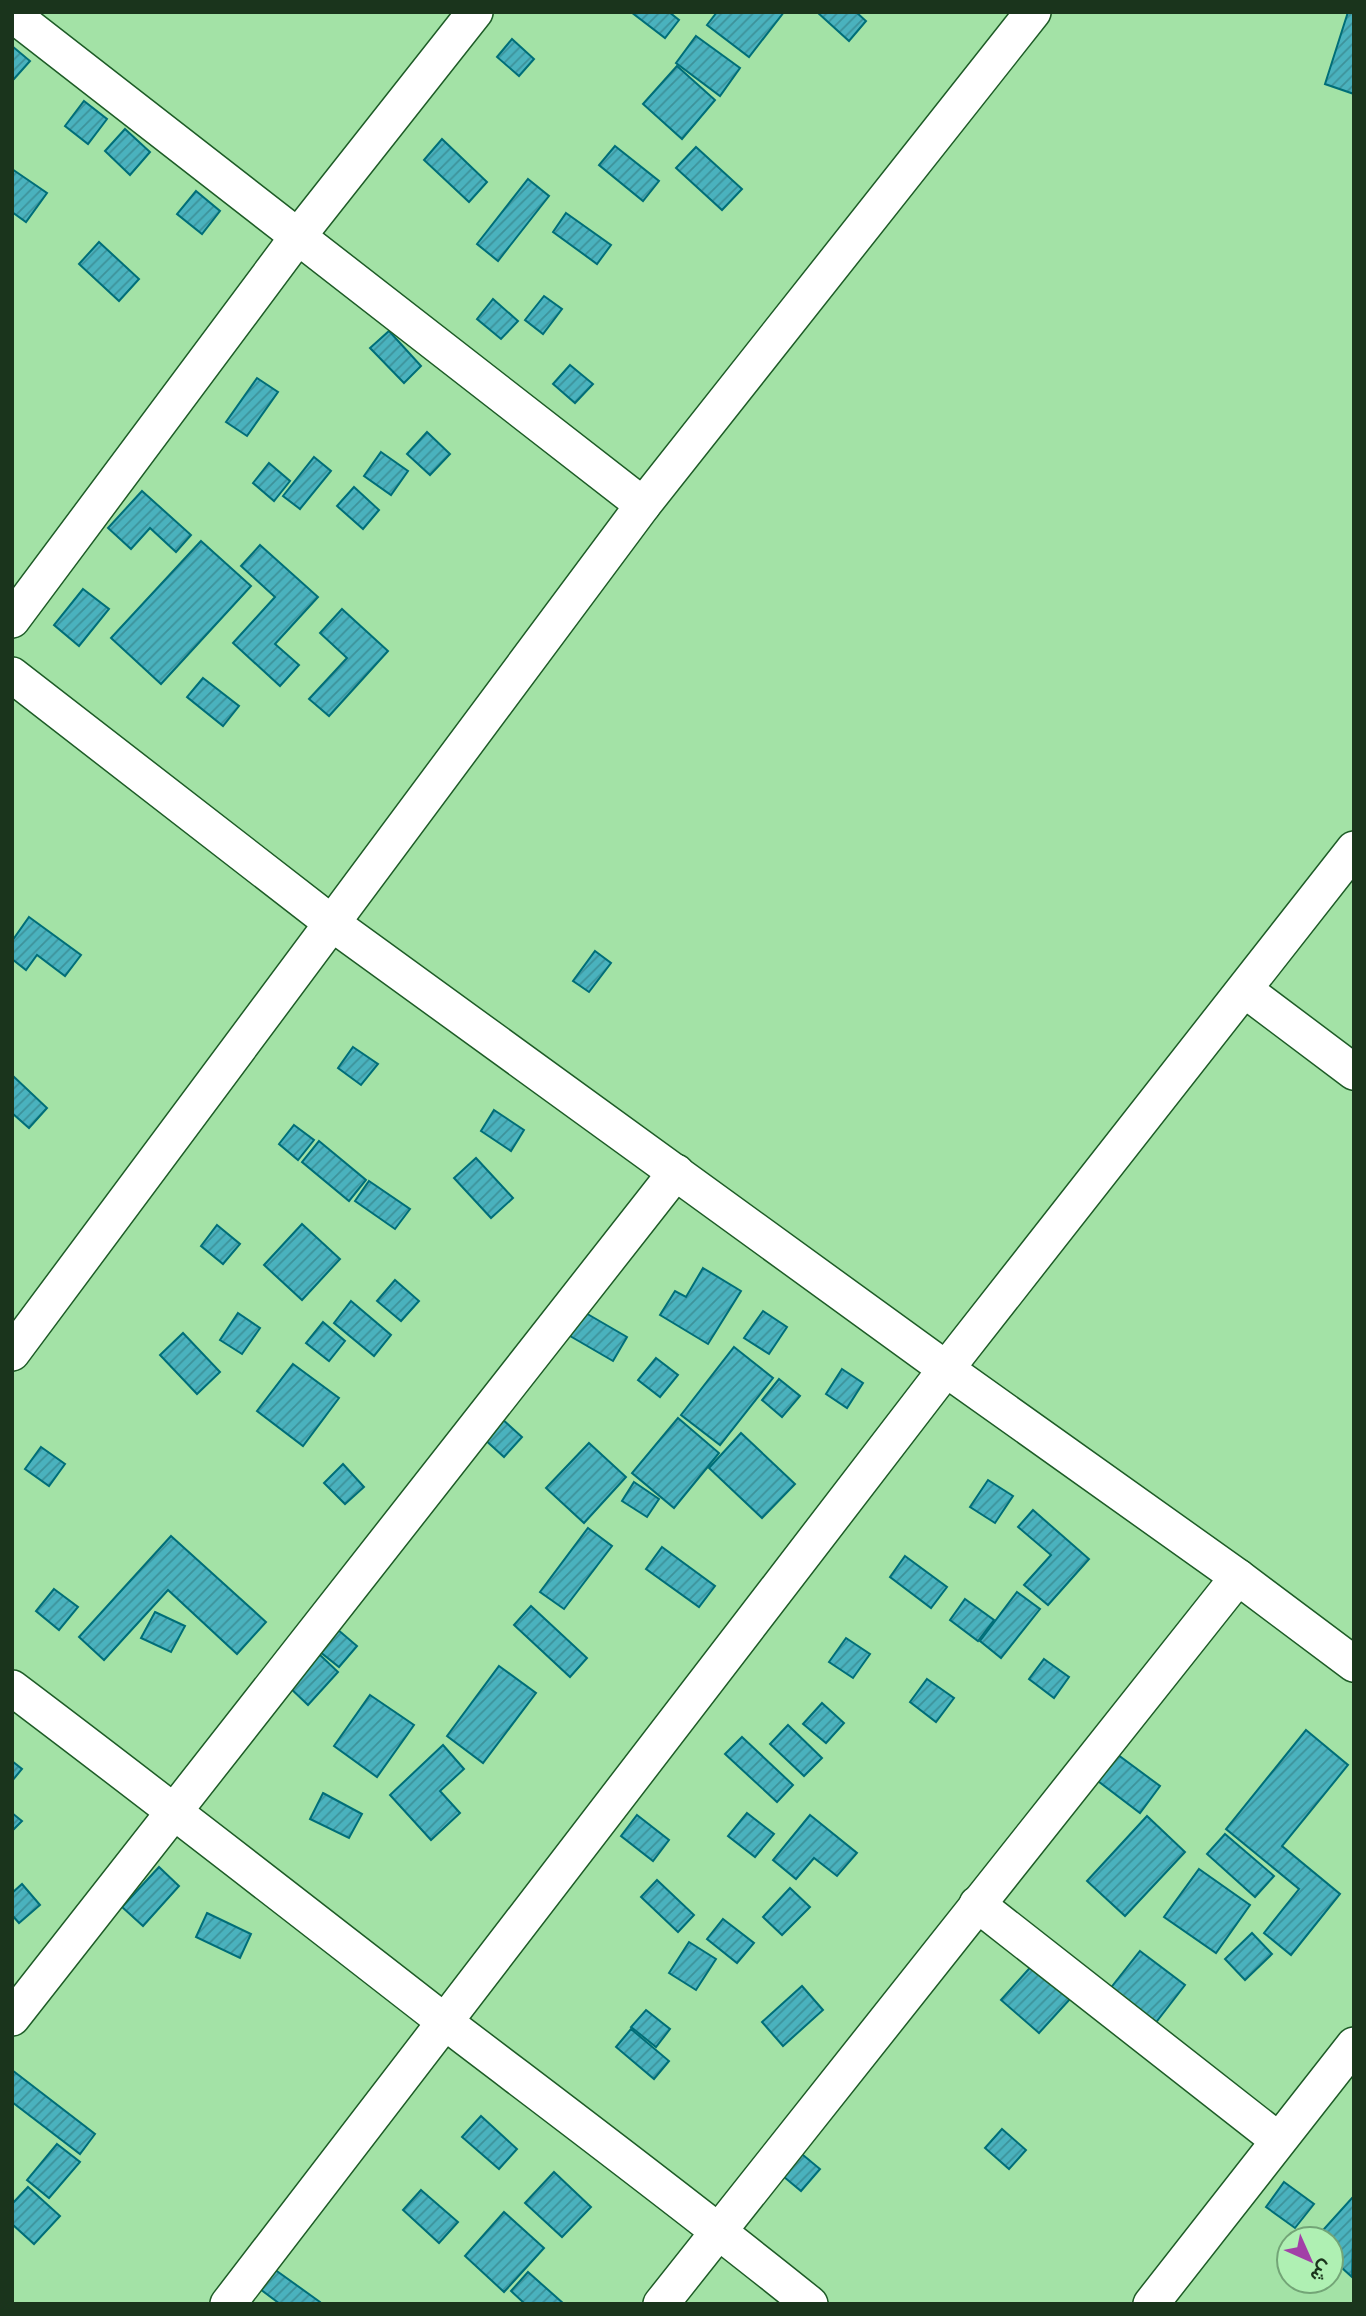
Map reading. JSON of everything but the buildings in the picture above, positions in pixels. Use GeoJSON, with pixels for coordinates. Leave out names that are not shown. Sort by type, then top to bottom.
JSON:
{"type":"FeatureCollection","features":[{"type":"Feature","properties":{"kind":"street"},"geometry":{"type":"LineString","coordinates":[[12,620],[299,236],[475,12]]}},
{"type":"Feature","properties":{"kind":"street"},"geometry":{"type":"LineString","coordinates":[[12,1353],[643,505],[1033,12]]}},
{"type":"Feature","properties":{"kind":"street"},"geometry":{"type":"LineString","coordinates":[[12,14],[643,505]]}},
{"type":"Feature","properties":{"kind":"street"},"geometry":{"type":"LineString","coordinates":[[12,675],[333,924],[946,1369],[1238,1577],[1354,1664]]}},
{"type":"Feature","properties":{"kind":"street"},"geometry":{"type":"LineString","coordinates":[[228,2304],[946,1369],[1354,849]]}},
{"type":"Feature","properties":{"kind":"street"},"geometry":{"type":"LineString","coordinates":[[1245,990],[1354,1072]]}},
{"type":"Feature","properties":{"kind":"street"},"geometry":{"type":"LineString","coordinates":[[12,2018],[676,1171]]}},
{"type":"Feature","properties":{"kind":"street"},"geometry":{"type":"LineString","coordinates":[[661,2304],[1238,1577]]}},
{"type":"Feature","properties":{"kind":"street"},"geometry":{"type":"LineString","coordinates":[[12,1688],[719,2230],[810,2304]]}},
{"type":"Feature","properties":{"kind":"street"},"geometry":{"type":"LineString","coordinates":[[977,1904],[1278,2140]]}},
{"type":"Feature","properties":{"kind":"street"},"geometry":{"type":"LineString","coordinates":[[1151,2304],[1354,2045]]}}]}
